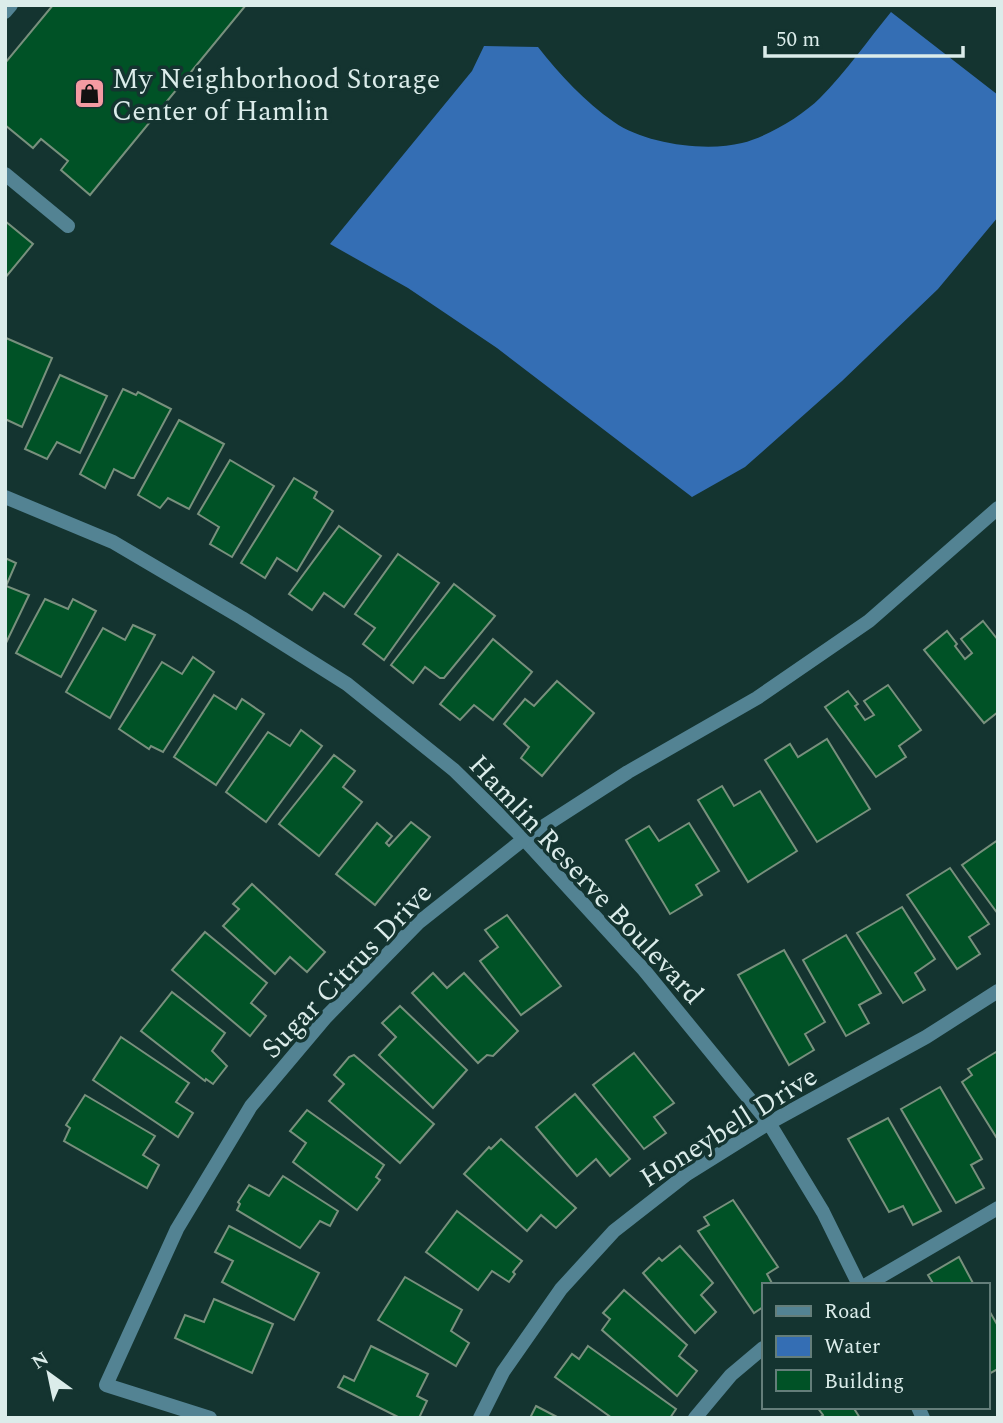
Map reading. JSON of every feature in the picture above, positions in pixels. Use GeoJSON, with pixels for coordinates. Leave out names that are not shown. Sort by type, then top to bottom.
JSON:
{"type":"FeatureCollection","features":[{"type":"Feature","properties":{"kind":"street"},"geometry":{"type":"LineString","coordinates":[[5,12],[11,5]]}},
{"type":"Feature","properties":{"kind":"street"},"geometry":{"type":"LineString","coordinates":[[5,174],[68,226]]}},
{"type":"Feature","properties":{"kind":"street","name":"Hamlin Reserve Boulevard"},"geometry":{"type":"LineString","coordinates":[[5,497],[113,542],[242,618],[347,684],[454,770],[524,839],[644,970],[769,1123],[823,1212],[858,1283]]}},
{"type":"Feature","properties":{"kind":"street","name":"Sugar Citrus Drive"},"geometry":{"type":"LineString","coordinates":[[210,1418],[106,1385],[177,1229],[251,1106],[326,1017],[418,923],[524,839],[628,772],[757,698],[869,621],[998,508]]}},
{"type":"Feature","properties":{"kind":"street","name":"Honeybell Drive"},"geometry":{"type":"LineString","coordinates":[[480,1418],[503,1372],[561,1289],[614,1231],[687,1174],[769,1123],[926,1037],[998,990]]}},
{"type":"Feature","properties":{"kind":"street"},"geometry":{"type":"LineString","coordinates":[[869,1283],[998,1208]]}},
{"type":"Feature","properties":{"kind":"street"},"geometry":{"type":"LineString","coordinates":[[695,1418],[731,1375],[762,1349]]}},
{"type":"Feature","properties":{"kind":"water"},"geometry":{"type":"Polygon","coordinates":[[[891,12],[998,95],[998,217],[938,289],[842,381],[745,467],[692,497],[497,348],[408,288],[330,244],[472,71],[484,46],[538,47],[583,97],[627,130],[676,144],[727,146],[773,131],[813,105],[839,78],[891,12]]]}},
{"type":"Feature","properties":{"kind":"building","name":"My Neighborhood Storage Center of Hamlin"},"geometry":{"type":"Polygon","coordinates":[[[53,5],[246,5],[90,195],[61,170],[68,161],[41,139],[33,148],[5,125],[5,63],[53,5]]]}},
{"type":"Feature","properties":{"kind":"building"},"geometry":{"type":"Polygon","coordinates":[[[5,221],[33,244],[5,278],[5,221]]]}},
{"type":"Feature","properties":{"kind":"building"},"geometry":{"type":"Polygon","coordinates":[[[6,338],[52,358],[22,427],[5,419],[6,338]]]}},
{"type":"Feature","properties":{"kind":"building"},"geometry":{"type":"Polygon","coordinates":[[[60,375],[107,396],[80,453],[57,442],[47,459],[25,449],[60,375]]]}},
{"type":"Feature","properties":{"kind":"building"},"geometry":{"type":"Polygon","coordinates":[[[123,389],[136,395],[138,392],[171,409],[134,478],[114,469],[105,488],[80,474],[123,389]]]}},
{"type":"Feature","properties":{"kind":"building"},"geometry":{"type":"Polygon","coordinates":[[[179,420],[224,444],[189,509],[168,498],[160,508],[138,495],[179,420]]]}},
{"type":"Feature","properties":{"kind":"building"},"geometry":{"type":"Polygon","coordinates":[[[230,460],[274,486],[232,557],[210,544],[219,527],[198,514],[230,460]]]}},
{"type":"Feature","properties":{"kind":"building"},"geometry":{"type":"Polygon","coordinates":[[[294,478],[317,492],[314,498],[333,511],[297,571],[277,558],[265,578],[241,563],[294,478]]]}},
{"type":"Feature","properties":{"kind":"building"},"geometry":{"type":"Polygon","coordinates":[[[339,526],[381,556],[344,607],[324,593],[312,610],[289,594],[339,526]]]}},
{"type":"Feature","properties":{"kind":"building"},"geometry":{"type":"Polygon","coordinates":[[[398,554],[439,583],[384,660],[363,644],[375,628],[355,614],[398,554]]]}},
{"type":"Feature","properties":{"kind":"building"},"geometry":{"type":"Polygon","coordinates":[[[5,558],[16,563],[6,586],[29,595],[5,645],[5,558]]]}},
{"type":"Feature","properties":{"kind":"building"},"geometry":{"type":"Polygon","coordinates":[[[454,584],[495,616],[444,678],[425,667],[413,683],[391,665],[454,584]]]}},
{"type":"Feature","properties":{"kind":"building"},"geometry":{"type":"Polygon","coordinates":[[[45,599],[68,609],[73,599],[96,611],[61,677],[16,653],[45,599]]]}},
{"type":"Feature","properties":{"kind":"building"},"geometry":{"type":"Polygon","coordinates":[[[983,621],[998,640],[998,712],[984,723],[924,650],[947,631],[965,659],[972,653],[961,639],[983,621]]]}},
{"type":"Feature","properties":{"kind":"building"},"geometry":{"type":"Polygon","coordinates":[[[133,625],[155,635],[110,718],[66,692],[103,628],[125,640],[133,625]]]}},
{"type":"Feature","properties":{"kind":"building"},"geometry":{"type":"Polygon","coordinates":[[[493,639],[532,672],[493,720],[474,705],[460,720],[440,704],[493,639]]]}},
{"type":"Feature","properties":{"kind":"building"},"geometry":{"type":"Polygon","coordinates":[[[193,657],[214,672],[163,752],[151,746],[149,749],[119,729],[162,662],[182,674],[193,657]]]}},
{"type":"Feature","properties":{"kind":"building"},"geometry":{"type":"Polygon","coordinates":[[[557,681],[594,713],[542,776],[521,758],[529,747],[504,724],[525,699],[534,706],[557,681]]]}},
{"type":"Feature","properties":{"kind":"building"},"geometry":{"type":"Polygon","coordinates":[[[888,685],[921,730],[899,746],[906,757],[876,777],[825,707],[848,691],[865,720],[874,715],[864,701],[888,685]]]}},
{"type":"Feature","properties":{"kind":"building"},"geometry":{"type":"Polygon","coordinates":[[[214,695],[236,709],[242,699],[264,714],[216,785],[174,757],[214,695]]]}},
{"type":"Feature","properties":{"kind":"building"},"geometry":{"type":"Polygon","coordinates":[[[301,730],[322,746],[266,822],[226,792],[268,732],[290,746],[301,730]]]}},
{"type":"Feature","properties":{"kind":"building"},"geometry":{"type":"Polygon","coordinates":[[[827,739],[870,809],[817,842],[765,760],[790,744],[798,757],[827,739]]]}},
{"type":"Feature","properties":{"kind":"building"},"geometry":{"type":"Polygon","coordinates":[[[334,755],[355,771],[343,787],[362,802],[319,856],[279,824],[334,755]]]}},
{"type":"Feature","properties":{"kind":"building"},"geometry":{"type":"Polygon","coordinates":[[[722,786],[734,806],[760,791],[797,851],[748,882],[698,800],[722,786]]]}},
{"type":"Feature","properties":{"kind":"building"},"geometry":{"type":"Polygon","coordinates":[[[411,822],[430,837],[375,905],[336,874],[377,823],[392,836],[386,843],[389,846],[411,822]]]}},
{"type":"Feature","properties":{"kind":"building"},"geometry":{"type":"Polygon","coordinates":[[[689,823],[719,871],[696,885],[702,895],[670,914],[626,840],[649,826],[659,841],[689,823]]]}},
{"type":"Feature","properties":{"kind":"building"},"geometry":{"type":"Polygon","coordinates":[[[998,840],[998,914],[962,865],[998,840]]]}},
{"type":"Feature","properties":{"kind":"building"},"geometry":{"type":"Polygon","coordinates":[[[950,868],[989,924],[969,937],[980,954],[957,969],[907,895],[950,868]]]}},
{"type":"Feature","properties":{"kind":"building"},"geometry":{"type":"Polygon","coordinates":[[[252,884],[325,952],[307,972],[290,957],[275,974],[223,926],[239,909],[233,904],[252,884]]]}},
{"type":"Feature","properties":{"kind":"building"},"geometry":{"type":"Polygon","coordinates":[[[902,907],[935,959],[915,973],[925,990],[903,1003],[857,933],[902,907]]]}},
{"type":"Feature","properties":{"kind":"building"},"geometry":{"type":"Polygon","coordinates":[[[507,915],[561,986],[521,1015],[480,961],[498,947],[485,930],[507,915]]]}},
{"type":"Feature","properties":{"kind":"building"},"geometry":{"type":"Polygon","coordinates":[[[205,932],[267,983],[251,1003],[266,1016],[250,1036],[172,970],[205,932]]]}},
{"type":"Feature","properties":{"kind":"building"},"geometry":{"type":"Polygon","coordinates":[[[846,935],[881,993],[859,1005],[869,1023],[846,1036],[803,960],[846,935]]]}},
{"type":"Feature","properties":{"kind":"building"},"geometry":{"type":"Polygon","coordinates":[[[784,950],[825,1022],[805,1034],[814,1050],[789,1065],[738,975],[784,950]]]}},
{"type":"Feature","properties":{"kind":"building"},"geometry":{"type":"Polygon","coordinates":[[[433,973],[447,988],[464,973],[518,1031],[493,1056],[487,1055],[478,1063],[412,993],[433,973]]]}},
{"type":"Feature","properties":{"kind":"building"},"geometry":{"type":"Polygon","coordinates":[[[172,992],[225,1033],[212,1051],[227,1066],[213,1084],[206,1079],[205,1081],[141,1031],[172,992]]]}},
{"type":"Feature","properties":{"kind":"building"},"geometry":{"type":"Polygon","coordinates":[[[400,1006],[467,1070],[433,1108],[379,1055],[396,1037],[382,1023],[400,1006]]]}},
{"type":"Feature","properties":{"kind":"building"},"geometry":{"type":"Polygon","coordinates":[[[121,1037],[189,1083],[176,1102],[193,1113],[178,1137],[93,1080],[121,1037]]]}},
{"type":"Feature","properties":{"kind":"building"},"geometry":{"type":"Polygon","coordinates":[[[996,1052],[998,1140],[962,1082],[972,1075],[968,1069],[996,1052]]]}},
{"type":"Feature","properties":{"kind":"building"},"geometry":{"type":"Polygon","coordinates":[[[634,1053],[674,1103],[654,1117],[666,1133],[644,1149],[593,1085],[634,1053]]]}},
{"type":"Feature","properties":{"kind":"building"},"geometry":{"type":"Polygon","coordinates":[[[354,1055],[434,1124],[400,1163],[329,1101],[344,1084],[334,1075],[349,1057],[354,1055]]]}},
{"type":"Feature","properties":{"kind":"building"},"geometry":{"type":"Polygon","coordinates":[[[940,1087],[982,1159],[971,1165],[984,1188],[956,1203],[901,1109],[940,1087]]]}},
{"type":"Feature","properties":{"kind":"building"},"geometry":{"type":"Polygon","coordinates":[[[575,1094],[630,1159],[610,1176],[596,1159],[577,1176],[536,1127],[575,1094]]]}},
{"type":"Feature","properties":{"kind":"building"},"geometry":{"type":"Polygon","coordinates":[[[85,1095],[155,1136],[143,1155],[159,1165],[147,1188],[64,1141],[70,1128],[66,1125],[85,1095]]]}},
{"type":"Feature","properties":{"kind":"building"},"geometry":{"type":"Polygon","coordinates":[[[307,1110],[384,1165],[376,1177],[380,1180],[357,1210],[293,1162],[306,1143],[290,1131],[307,1110]]]}},
{"type":"Feature","properties":{"kind":"building"},"geometry":{"type":"Polygon","coordinates":[[[888,1118],[941,1211],[913,1225],[903,1206],[889,1212],[848,1139],[888,1118]]]}},
{"type":"Feature","properties":{"kind":"building"},"geometry":{"type":"Polygon","coordinates":[[[501,1139],[576,1208],[556,1228],[541,1215],[527,1231],[464,1174],[489,1147],[491,1149],[501,1139]]]}},
{"type":"Feature","properties":{"kind":"building"},"geometry":{"type":"Polygon","coordinates":[[[283,1176],[338,1211],[330,1226],[320,1221],[300,1248],[237,1210],[240,1204],[238,1202],[249,1185],[269,1196],[283,1176]]]}},
{"type":"Feature","properties":{"kind":"building"},"geometry":{"type":"Polygon","coordinates":[[[733,1200],[778,1267],[767,1274],[772,1283],[762,1283],[762,1308],[754,1313],[698,1231],[709,1225],[704,1217],[733,1200]]]}},
{"type":"Feature","properties":{"kind":"building"},"geometry":{"type":"Polygon","coordinates":[[[457,1211],[522,1261],[509,1282],[492,1271],[478,1290],[426,1252],[457,1211]]]}},
{"type":"Feature","properties":{"kind":"building"},"geometry":{"type":"Polygon","coordinates":[[[229,1226],[319,1273],[294,1320],[222,1282],[233,1261],[215,1252],[229,1226]]]}},
{"type":"Feature","properties":{"kind":"building"},"geometry":{"type":"Polygon","coordinates":[[[680,1246],[713,1283],[701,1295],[716,1312],[695,1333],[643,1273],[659,1258],[662,1261],[680,1246]]]}},
{"type":"Feature","properties":{"kind":"building"},"geometry":{"type":"Polygon","coordinates":[[[959,1257],[973,1283],[933,1283],[928,1275],[959,1257]]]}},
{"type":"Feature","properties":{"kind":"building"},"geometry":{"type":"Polygon","coordinates":[[[405,1277],[462,1310],[451,1331],[469,1343],[456,1366],[378,1320],[405,1277]]]}},
{"type":"Feature","properties":{"kind":"building"},"geometry":{"type":"Polygon","coordinates":[[[624,1290],[687,1345],[679,1356],[697,1371],[677,1396],[602,1330],[610,1319],[603,1313],[624,1290]]]}},
{"type":"Feature","properties":{"kind":"building"},"geometry":{"type":"Polygon","coordinates":[[[214,1299],[273,1324],[252,1373],[175,1338],[185,1315],[204,1322],[214,1299]]]}},
{"type":"Feature","properties":{"kind":"building"},"geometry":{"type":"Polygon","coordinates":[[[989,1310],[998,1326],[998,1369],[989,1374],[989,1310]]]}},
{"type":"Feature","properties":{"kind":"building"},"geometry":{"type":"Polygon","coordinates":[[[371,1346],[428,1374],[417,1396],[427,1401],[419,1418],[400,1418],[338,1387],[344,1376],[354,1381],[371,1346]]]}},
{"type":"Feature","properties":{"kind":"building"},"geometry":{"type":"Polygon","coordinates":[[[588,1346],[676,1409],[670,1418],[612,1418],[555,1377],[572,1354],[579,1359],[588,1346]]]}},
{"type":"Feature","properties":{"kind":"building"},"geometry":{"type":"Polygon","coordinates":[[[536,1406],[559,1418],[530,1418],[536,1406]]]}},
{"type":"Feature","properties":{"kind":"building"},"geometry":{"type":"Polygon","coordinates":[[[818,1409],[854,1409],[860,1418],[819,1418],[823,1415],[818,1409]]]}},
{"type":"Feature","properties":{"kind":"place","name":"My Neighborhood Storage Center of Hamlin"},"geometry":{"type":"Point","coordinates":[89,94]}}]}
